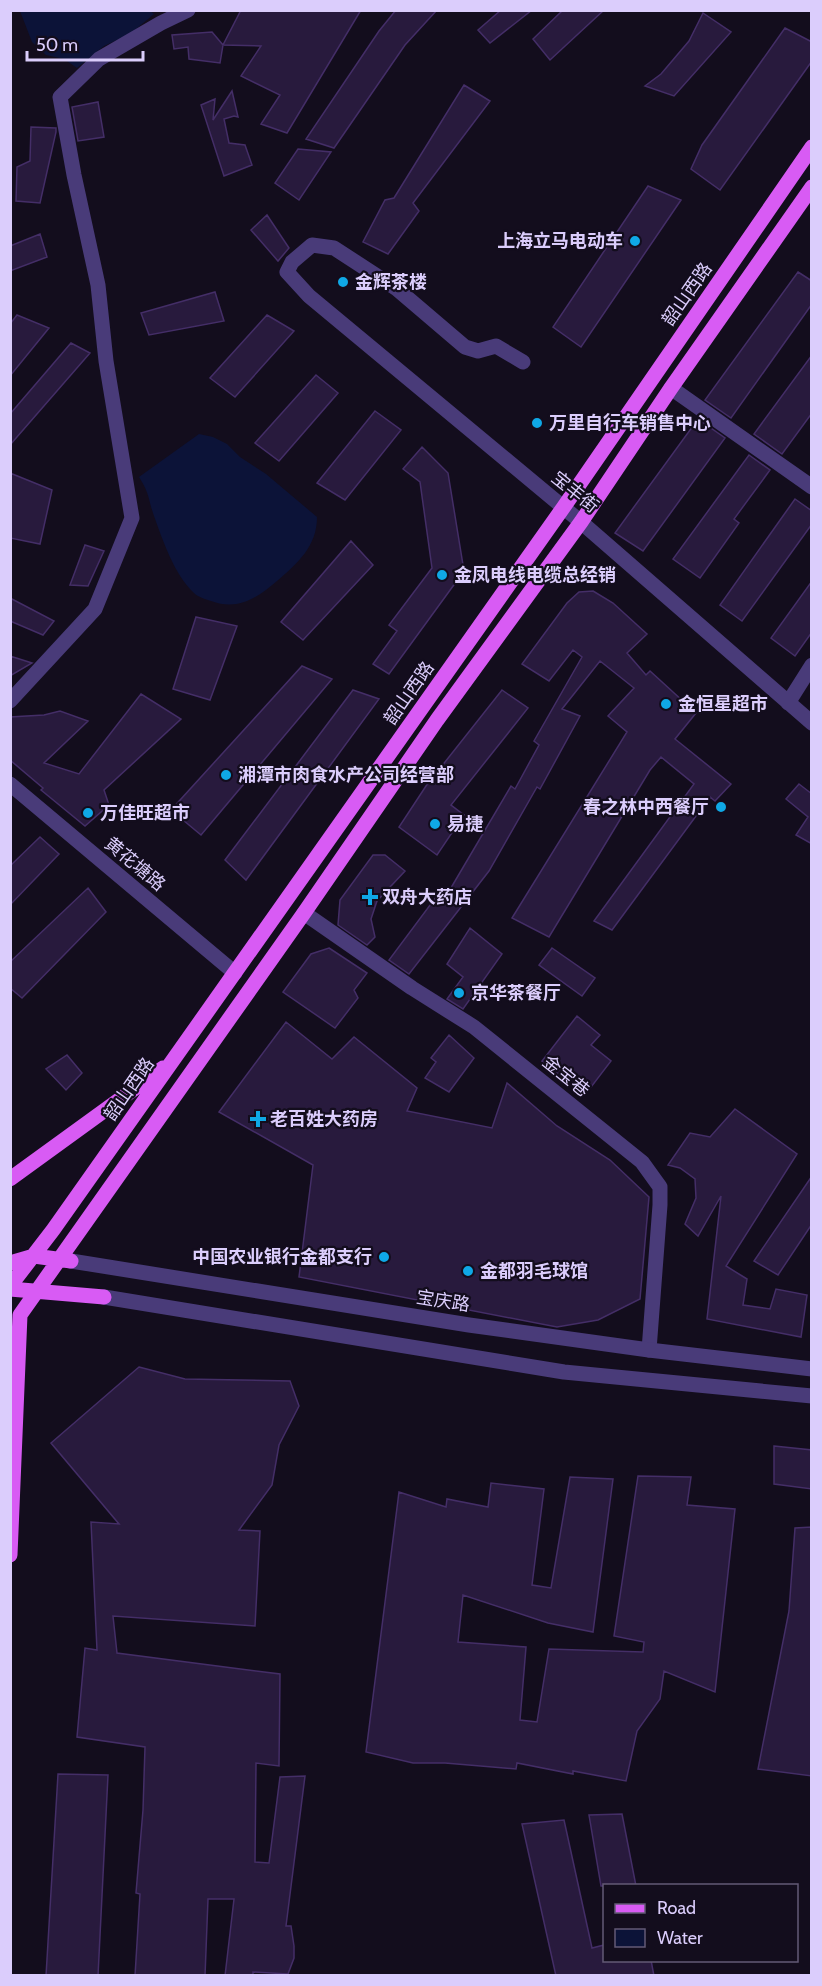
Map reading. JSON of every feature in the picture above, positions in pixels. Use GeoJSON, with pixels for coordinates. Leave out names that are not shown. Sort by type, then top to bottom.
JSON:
{"type":"FeatureCollection","features":[{"type":"Feature","properties":{"kind":"main road","name":"韶山西路"},"geometry":{"type":"LineString","coordinates":[[10,1288],[563,508],[812,147]]}},
{"type":"Feature","properties":{"kind":"main road"},"geometry":{"type":"LineString","coordinates":[[10,1555],[21,1315],[38,1290],[65,1260],[437,720],[581,522],[671,388],[812,187]]}},
{"type":"Feature","properties":{"kind":"main road"},"geometry":{"type":"LineString","coordinates":[[10,1179],[173,1061]]}},
{"type":"Feature","properties":{"kind":"main road"},"geometry":{"type":"LineString","coordinates":[[10,1263],[34,1256],[65,1260]]}},
{"type":"Feature","properties":{"kind":"main road"},"geometry":{"type":"LineString","coordinates":[[10,1288],[105,1298]]}},
{"type":"Feature","properties":{"kind":"street"},"geometry":{"type":"LineString","coordinates":[[10,701],[95,609],[132,518],[106,361],[98,285],[60,97],[99,59],[160,23],[188,10]]}},
{"type":"Feature","properties":{"kind":"street","name":"宝丰街"},"geometry":{"type":"LineString","coordinates":[[523,362],[496,346],[478,351],[465,346],[397,289],[334,248],[312,245],[292,262],[287,272],[309,296],[581,522],[812,723]]}},
{"type":"Feature","properties":{"kind":"street"},"geometry":{"type":"LineString","coordinates":[[671,388],[812,487]]}},
{"type":"Feature","properties":{"kind":"street"},"geometry":{"type":"LineString","coordinates":[[788,703],[812,665]]}},
{"type":"Feature","properties":{"kind":"street","name":"黄花塘路"},"geometry":{"type":"LineString","coordinates":[[10,784],[235,973]]}},
{"type":"Feature","properties":{"kind":"street","name":"金宝巷"},"geometry":{"type":"LineString","coordinates":[[304,913],[412,988],[474,1027],[642,1162],[660,1187],[648,1350]]}},
{"type":"Feature","properties":{"kind":"street","name":"宝庆路"},"geometry":{"type":"LineString","coordinates":[[65,1260],[469,1325],[648,1350],[812,1368]]}},
{"type":"Feature","properties":{"kind":"street"},"geometry":{"type":"LineString","coordinates":[[105,1298],[564,1372],[812,1396]]}},
{"type":"Feature","properties":{"kind":"water"},"geometry":{"type":"Polygon","coordinates":[[[149,10],[154,14],[130,34],[104,46],[77,68],[64,59],[46,55],[32,42],[20,11],[149,10]]]}},
{"type":"Feature","properties":{"kind":"water"},"geometry":{"type":"Polygon","coordinates":[[[199,434],[213,437],[227,444],[240,457],[266,474],[317,517],[314,537],[299,560],[262,593],[238,604],[221,604],[204,599],[187,585],[170,557],[147,492],[139,477],[199,434]]]}},
{"type":"Feature","properties":{"kind":"building"},"geometry":{"type":"Polygon","coordinates":[[[241,10],[361,10],[287,133],[261,124],[280,95],[241,76],[261,46],[223,45],[241,10]]]}},
{"type":"Feature","properties":{"kind":"building"},"geometry":{"type":"Polygon","coordinates":[[[396,10],[437,10],[405,45],[334,148],[306,139],[379,31],[396,10]]]}},
{"type":"Feature","properties":{"kind":"building"},"geometry":{"type":"Polygon","coordinates":[[[501,10],[532,10],[490,43],[478,30],[501,10]]]}},
{"type":"Feature","properties":{"kind":"building"},"geometry":{"type":"Polygon","coordinates":[[[563,10],[604,10],[550,60],[533,39],[563,10]]]}},
{"type":"Feature","properties":{"kind":"building"},"geometry":{"type":"Polygon","coordinates":[[[703,13],[731,32],[674,96],[645,86],[661,74],[689,41],[703,13]]]}},
{"type":"Feature","properties":{"kind":"building"},"geometry":{"type":"Polygon","coordinates":[[[785,28],[812,42],[812,61],[720,190],[691,169],[702,145],[785,28]]]}},
{"type":"Feature","properties":{"kind":"building"},"geometry":{"type":"Polygon","coordinates":[[[212,32],[223,45],[220,63],[189,59],[188,47],[174,49],[172,35],[212,32]]]}},
{"type":"Feature","properties":{"kind":"building"},"geometry":{"type":"Polygon","coordinates":[[[464,85],[490,101],[413,203],[419,211],[388,254],[363,242],[385,200],[394,198],[464,85]]]}},
{"type":"Feature","properties":{"kind":"building"},"geometry":{"type":"Polygon","coordinates":[[[232,91],[238,117],[224,119],[229,143],[245,145],[252,165],[224,176],[201,105],[215,99],[213,120],[232,91]]]}},
{"type":"Feature","properties":{"kind":"building"},"geometry":{"type":"Polygon","coordinates":[[[98,102],[104,137],[78,141],[72,107],[98,102]]]}},
{"type":"Feature","properties":{"kind":"building"},"geometry":{"type":"Polygon","coordinates":[[[31,127],[56,128],[40,203],[16,201],[17,167],[30,161],[31,127]]]}},
{"type":"Feature","properties":{"kind":"building"},"geometry":{"type":"Polygon","coordinates":[[[298,149],[331,152],[299,200],[275,183],[298,149]]]}},
{"type":"Feature","properties":{"kind":"building"},"geometry":{"type":"Polygon","coordinates":[[[648,186],[681,200],[581,347],[553,327],[648,186]]]}},
{"type":"Feature","properties":{"kind":"building"},"geometry":{"type":"Polygon","coordinates":[[[267,215],[289,248],[278,261],[251,230],[267,215]]]}},
{"type":"Feature","properties":{"kind":"building"},"geometry":{"type":"Polygon","coordinates":[[[40,234],[47,257],[10,271],[10,246],[40,234]]]}},
{"type":"Feature","properties":{"kind":"building"},"geometry":{"type":"Polygon","coordinates":[[[798,272],[812,281],[812,304],[731,418],[705,400],[798,272]]]}},
{"type":"Feature","properties":{"kind":"building"},"geometry":{"type":"Polygon","coordinates":[[[215,292],[224,321],[149,335],[141,313],[215,292]]]}},
{"type":"Feature","properties":{"kind":"building"},"geometry":{"type":"Polygon","coordinates":[[[17,315],[49,328],[10,376],[10,324],[17,315]]]}},
{"type":"Feature","properties":{"kind":"building"},"geometry":{"type":"Polygon","coordinates":[[[267,315],[294,331],[235,397],[210,378],[267,315]]]}},
{"type":"Feature","properties":{"kind":"building"},"geometry":{"type":"Polygon","coordinates":[[[71,343],[90,353],[10,445],[10,414],[71,343]]]}},
{"type":"Feature","properties":{"kind":"building"},"geometry":{"type":"Polygon","coordinates":[[[812,355],[812,413],[782,454],[754,434],[812,355]]]}},
{"type":"Feature","properties":{"kind":"building"},"geometry":{"type":"Polygon","coordinates":[[[316,375],[338,393],[279,461],[255,443],[316,375]]]}},
{"type":"Feature","properties":{"kind":"building"},"geometry":{"type":"Polygon","coordinates":[[[375,411],[401,430],[345,500],[317,483],[375,411]]]}},
{"type":"Feature","properties":{"kind":"building"},"geometry":{"type":"Polygon","coordinates":[[[698,419],[725,438],[643,551],[615,533],[698,419]]]}},
{"type":"Feature","properties":{"kind":"building"},"geometry":{"type":"Polygon","coordinates":[[[422,447],[448,473],[464,571],[389,674],[373,664],[397,631],[389,625],[432,568],[420,482],[403,469],[422,447]]]}},
{"type":"Feature","properties":{"kind":"building"},"geometry":{"type":"Polygon","coordinates":[[[749,455],[770,470],[734,519],[739,523],[700,578],[673,559],[749,455]]]}},
{"type":"Feature","properties":{"kind":"building"},"geometry":{"type":"Polygon","coordinates":[[[10,473],[52,490],[40,544],[10,538],[10,473]]]}},
{"type":"Feature","properties":{"kind":"building"},"geometry":{"type":"Polygon","coordinates":[[[795,499],[812,511],[812,524],[742,621],[720,605],[795,499]]]}},
{"type":"Feature","properties":{"kind":"building"},"geometry":{"type":"Polygon","coordinates":[[[351,541],[373,565],[303,640],[281,622],[351,541]]]}},
{"type":"Feature","properties":{"kind":"building"},"geometry":{"type":"Polygon","coordinates":[[[85,545],[104,551],[88,586],[70,585],[85,545]]]}},
{"type":"Feature","properties":{"kind":"building"},"geometry":{"type":"Polygon","coordinates":[[[812,581],[812,632],[795,656],[771,638],[812,581]]]}},
{"type":"Feature","properties":{"kind":"building"},"geometry":{"type":"Polygon","coordinates":[[[593,591],[613,603],[647,634],[627,653],[646,675],[650,671],[696,713],[675,739],[731,784],[715,801],[710,797],[612,930],[594,921],[694,784],[661,757],[650,770],[549,937],[512,918],[627,732],[608,716],[634,688],[600,661],[562,709],[580,716],[540,789],[537,787],[489,871],[409,974],[389,960],[439,893],[445,898],[511,786],[515,789],[539,745],[534,741],[582,657],[573,650],[549,681],[522,664],[567,603],[579,592],[593,591]]]}},
{"type":"Feature","properties":{"kind":"building"},"geometry":{"type":"Polygon","coordinates":[[[10,598],[54,621],[43,635],[10,621],[10,598]]]}},
{"type":"Feature","properties":{"kind":"building"},"geometry":{"type":"Polygon","coordinates":[[[196,617],[237,626],[210,700],[173,689],[196,617]]]}},
{"type":"Feature","properties":{"kind":"building"},"geometry":{"type":"Polygon","coordinates":[[[10,656],[32,663],[10,676],[10,656]]]}},
{"type":"Feature","properties":{"kind":"building"},"geometry":{"type":"Polygon","coordinates":[[[302,666],[332,679],[201,835],[171,810],[302,666]]]}},
{"type":"Feature","properties":{"kind":"building"},"geometry":{"type":"Polygon","coordinates":[[[353,690],[379,699],[246,880],[225,860],[353,690]]]}},
{"type":"Feature","properties":{"kind":"building"},"geometry":{"type":"Polygon","coordinates":[[[502,690],[528,708],[451,805],[464,815],[437,855],[399,827],[426,786],[502,690]]]}},
{"type":"Feature","properties":{"kind":"building"},"geometry":{"type":"Polygon","coordinates":[[[141,694],[181,719],[104,790],[109,805],[85,826],[41,790],[43,788],[10,760],[10,717],[44,715],[60,711],[88,721],[44,763],[79,774],[141,694]]]}},
{"type":"Feature","properties":{"kind":"building"},"geometry":{"type":"Polygon","coordinates":[[[799,784],[812,794],[812,844],[796,835],[808,817],[786,799],[799,784]]]}},
{"type":"Feature","properties":{"kind":"building"},"geometry":{"type":"Polygon","coordinates":[[[40,837],[59,854],[10,905],[10,866],[40,837]]]}},
{"type":"Feature","properties":{"kind":"building"},"geometry":{"type":"Polygon","coordinates":[[[373,855],[385,855],[405,871],[377,901],[371,919],[375,937],[367,945],[338,925],[340,900],[373,855]]]}},
{"type":"Feature","properties":{"kind":"building"},"geometry":{"type":"Polygon","coordinates":[[[88,888],[106,912],[22,998],[10,988],[10,962],[88,888]]]}},
{"type":"Feature","properties":{"kind":"building"},"geometry":{"type":"Polygon","coordinates":[[[470,928],[502,954],[463,1009],[447,999],[463,977],[447,964],[470,928]]]}},
{"type":"Feature","properties":{"kind":"building"},"geometry":{"type":"Polygon","coordinates":[[[329,948],[367,973],[354,990],[358,998],[335,1028],[283,992],[311,954],[329,948]]]}},
{"type":"Feature","properties":{"kind":"building"},"geometry":{"type":"Polygon","coordinates":[[[552,948],[595,978],[582,996],[539,965],[552,948]]]}},
{"type":"Feature","properties":{"kind":"building"},"geometry":{"type":"Polygon","coordinates":[[[577,1016],[600,1035],[591,1045],[611,1061],[585,1095],[542,1061],[577,1016]]]}},
{"type":"Feature","properties":{"kind":"building"},"geometry":{"type":"Polygon","coordinates":[[[286,1022],[332,1059],[354,1037],[417,1088],[407,1111],[492,1128],[507,1083],[557,1126],[610,1160],[649,1197],[640,1299],[598,1320],[557,1327],[299,1277],[313,1165],[219,1112],[286,1022]]]}},
{"type":"Feature","properties":{"kind":"building"},"geometry":{"type":"Polygon","coordinates":[[[449,1035],[474,1058],[449,1092],[425,1078],[436,1062],[431,1058],[449,1035]]]}},
{"type":"Feature","properties":{"kind":"building"},"geometry":{"type":"Polygon","coordinates":[[[67,1055],[82,1073],[66,1090],[46,1069],[67,1055]]]}},
{"type":"Feature","properties":{"kind":"building"},"geometry":{"type":"Polygon","coordinates":[[[735,1109],[797,1154],[726,1266],[747,1279],[743,1305],[770,1309],[776,1289],[807,1295],[801,1337],[707,1319],[721,1196],[698,1236],[685,1224],[696,1198],[695,1179],[680,1168],[668,1165],[690,1133],[710,1137],[735,1109]]]}},
{"type":"Feature","properties":{"kind":"building"},"geometry":{"type":"Polygon","coordinates":[[[812,1176],[812,1224],[778,1275],[754,1261],[812,1176]]]}},
{"type":"Feature","properties":{"kind":"building"},"geometry":{"type":"Polygon","coordinates":[[[139,1367],[185,1379],[290,1381],[299,1406],[279,1445],[272,1485],[239,1530],[260,1531],[255,1626],[113,1616],[117,1653],[280,1674],[279,1766],[256,1763],[255,1862],[269,1863],[280,1777],[305,1776],[286,1926],[291,1926],[294,1946],[294,1958],[288,1974],[253,1972],[253,1976],[225,1976],[234,1899],[208,1899],[205,1976],[135,1976],[140,1894],[136,1893],[143,1810],[145,1747],[77,1737],[85,1648],[97,1650],[91,1522],[119,1524],[51,1443],[139,1367]]]}},
{"type":"Feature","properties":{"kind":"building"},"geometry":{"type":"Polygon","coordinates":[[[774,1446],[812,1450],[812,1489],[774,1484],[774,1446]]]}},
{"type":"Feature","properties":{"kind":"building"},"geometry":{"type":"Polygon","coordinates":[[[638,1476],[691,1477],[687,1505],[735,1509],[715,1692],[664,1671],[660,1699],[637,1731],[626,1781],[517,1763],[516,1769],[445,1763],[413,1763],[366,1752],[399,1492],[446,1507],[447,1499],[488,1507],[491,1483],[544,1489],[532,1585],[551,1588],[570,1477],[613,1479],[593,1632],[548,1623],[463,1595],[458,1642],[526,1647],[520,1720],[537,1722],[549,1649],[643,1652],[644,1642],[614,1636],[638,1476]]]}},
{"type":"Feature","properties":{"kind":"building"},"geometry":{"type":"Polygon","coordinates":[[[812,1527],[812,1776],[758,1769],[789,1611],[795,1528],[812,1527]]]}},
{"type":"Feature","properties":{"kind":"building"},"geometry":{"type":"Polygon","coordinates":[[[58,1774],[108,1775],[98,1976],[46,1976],[58,1774]]]}},
{"type":"Feature","properties":{"kind":"building"},"geometry":{"type":"Polygon","coordinates":[[[622,1814],[636,1884],[603,1884],[601,1886],[589,1815],[622,1814]]]}},
{"type":"Feature","properties":{"kind":"building"},"geometry":{"type":"Polygon","coordinates":[[[564,1820],[592,1948],[603,1945],[603,1962],[651,1962],[654,1976],[556,1976],[522,1824],[564,1820]]]}},
{"type":"Feature","properties":{"kind":"place","name":"上海立马电动车"},"geometry":{"type":"Point","coordinates":[635,241]}},
{"type":"Feature","properties":{"kind":"place","name":"金辉茶楼"},"geometry":{"type":"Point","coordinates":[343,282]}},
{"type":"Feature","properties":{"kind":"place","name":"万里自行车销售中心"},"geometry":{"type":"Point","coordinates":[537,423]}},
{"type":"Feature","properties":{"kind":"place","name":"金凤电线电缆总经销"},"geometry":{"type":"Point","coordinates":[442,575]}},
{"type":"Feature","properties":{"kind":"place","name":"金恒星超市"},"geometry":{"type":"Point","coordinates":[666,704]}},
{"type":"Feature","properties":{"kind":"place","name":"湘潭市肉食水产公司经营部"},"geometry":{"type":"Point","coordinates":[226,775]}},
{"type":"Feature","properties":{"kind":"place","name":"春之林中西餐厅"},"geometry":{"type":"Point","coordinates":[721,807]}},
{"type":"Feature","properties":{"kind":"place","name":"万佳旺超市"},"geometry":{"type":"Point","coordinates":[88,813]}},
{"type":"Feature","properties":{"kind":"place","name":"易捷"},"geometry":{"type":"Point","coordinates":[435,824]}},
{"type":"Feature","properties":{"kind":"place","name":"双舟大药店"},"geometry":{"type":"Point","coordinates":[370,897]}},
{"type":"Feature","properties":{"kind":"place","name":"京华茶餐厅"},"geometry":{"type":"Point","coordinates":[459,993]}},
{"type":"Feature","properties":{"kind":"place","name":"老百姓大药房"},"geometry":{"type":"Point","coordinates":[258,1119]}},
{"type":"Feature","properties":{"kind":"place","name":"中国农业银行金都支行"},"geometry":{"type":"Point","coordinates":[384,1257]}},
{"type":"Feature","properties":{"kind":"place","name":"金都羽毛球馆"},"geometry":{"type":"Point","coordinates":[468,1271]}}]}
